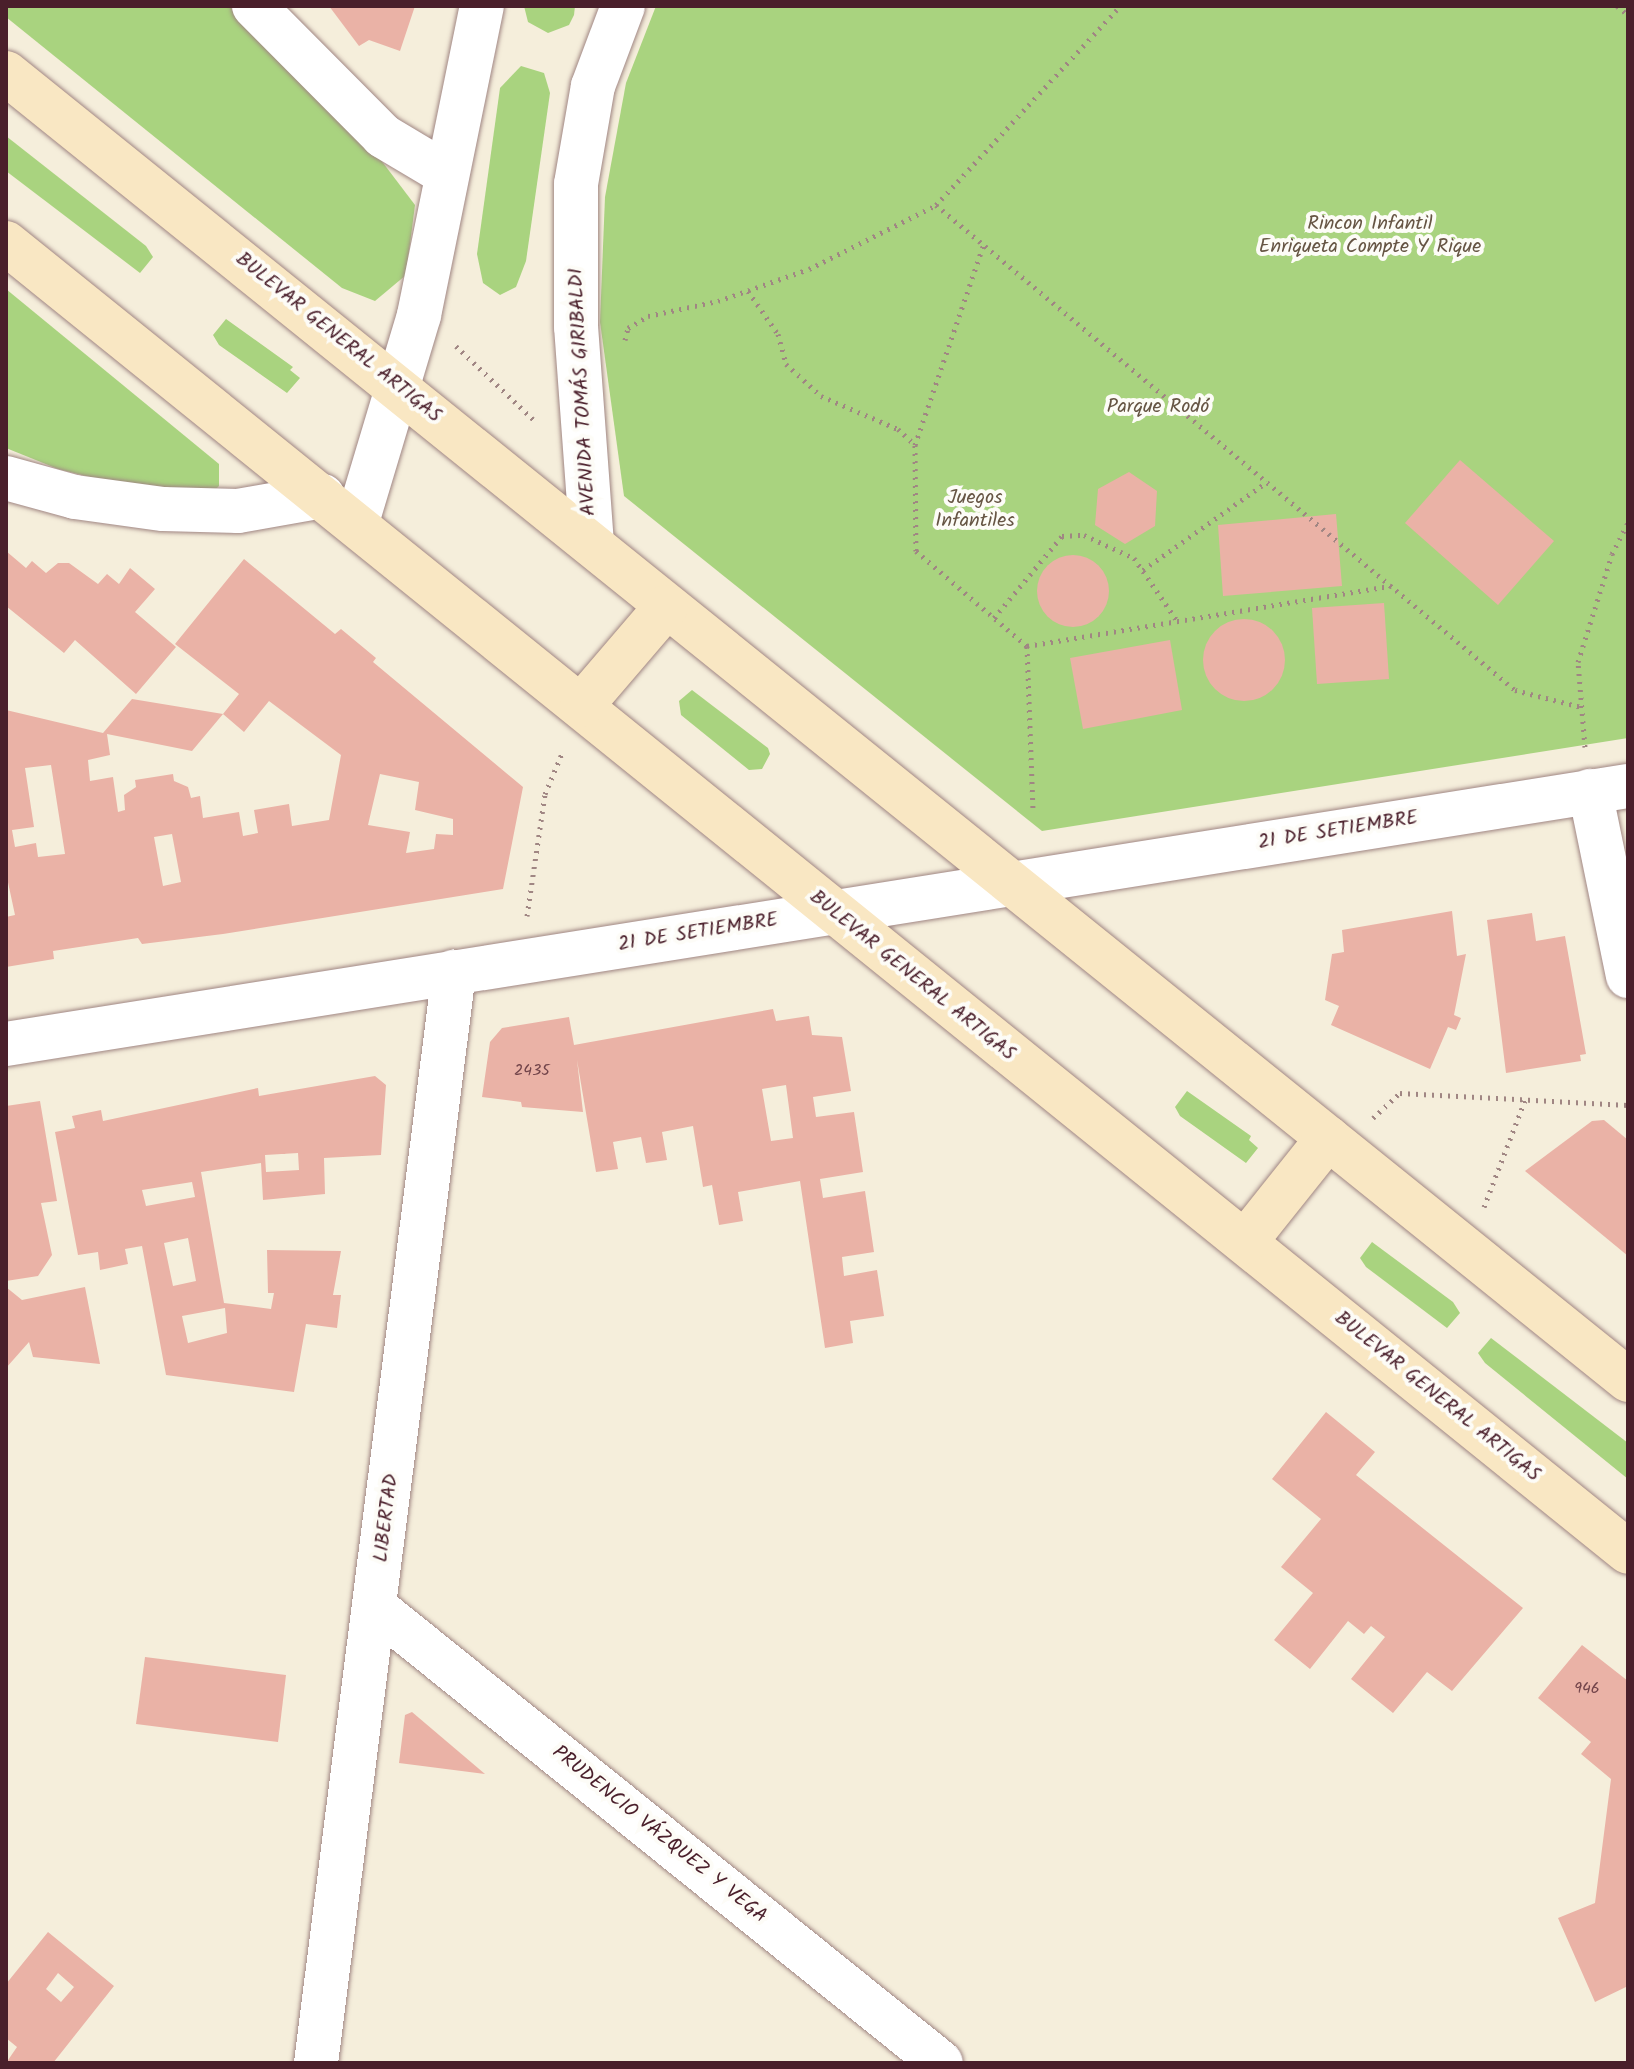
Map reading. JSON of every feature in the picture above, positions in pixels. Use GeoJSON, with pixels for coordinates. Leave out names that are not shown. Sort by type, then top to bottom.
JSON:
{"type":"FeatureCollection","features":[{"type":"Feature","properties":{"kind":"main road","name":"BULEVAR GENERAL ARTIGAS"},"geometry":{"type":"LineString","coordinates":[[6,73],[400,387],[666,607],[1015,884],[1628,1380]]}},
{"type":"Feature","properties":{"kind":"main road","name":"BULEVAR GENERAL ARTIGAS"},"geometry":{"type":"LineString","coordinates":[[6,243],[357,522],[835,914],[1628,1552]]}},
{"type":"Feature","properties":{"kind":"main road"},"geometry":{"type":"LineString","coordinates":[[582,705],[666,607]]}},
{"type":"Feature","properties":{"kind":"main road"},"geometry":{"type":"LineString","coordinates":[[1245,1242],[1334,1143]]}},
{"type":"Feature","properties":{"kind":"street"},"geometry":{"type":"LineString","coordinates":[[254,6],[383,136],[445,173]]}},
{"type":"Feature","properties":{"kind":"street"},"geometry":{"type":"LineString","coordinates":[[357,522],[400,387],[419,315],[445,173],[482,6]]}},
{"type":"Feature","properties":{"kind":"street","name":"AVENIDA TOMÁS GIRIBALDI"},"geometry":{"type":"LineString","coordinates":[[592,544],[576,327],[576,184],[593,86],[623,6]]}},
{"type":"Feature","properties":{"kind":"street"},"geometry":{"type":"LineString","coordinates":[[6,478],[75,497],[163,509],[238,511],[323,496]]}},
{"type":"Feature","properties":{"kind":"street"},"geometry":{"type":"LineString","coordinates":[[1609,788],[1628,976]]}},
{"type":"Feature","properties":{"kind":"street","name":"21 DE SETIEMBRE"},"geometry":{"type":"LineString","coordinates":[[6,1044],[1609,788]]}},
{"type":"Feature","properties":{"kind":"street","name":"LIBERTAD"},"geometry":{"type":"LineString","coordinates":[[316,2063],[376,1608],[454,972]]}},
{"type":"Feature","properties":{"kind":"street","name":"PRUDENCIO VÁZQUEZ Y VEGA"},"geometry":{"type":"LineString","coordinates":[[376,1608],[941,2063]]}},
{"type":"Feature","properties":{"kind":"path"},"geometry":{"type":"LineString","coordinates":[[621,355],[628,328],[648,316],[748,291],[809,269],[936,205],[1120,6]]}},
{"type":"Feature","properties":{"kind":"path"},"geometry":{"type":"LineString","coordinates":[[1617,6],[1628,15]]}},
{"type":"Feature","properties":{"kind":"path"},"geometry":{"type":"LineString","coordinates":[[936,205],[1515,690],[1581,707]]}},
{"type":"Feature","properties":{"kind":"path"},"geometry":{"type":"LineString","coordinates":[[984,243],[915,445],[916,551],[1027,646],[1033,810]]}},
{"type":"Feature","properties":{"kind":"path"},"geometry":{"type":"LineString","coordinates":[[748,291],[778,334],[786,364],[821,396],[898,429],[915,445]]}},
{"type":"Feature","properties":{"kind":"path"},"geometry":{"type":"LineString","coordinates":[[465,354],[541,426]]}},
{"type":"Feature","properties":{"kind":"path"},"geometry":{"type":"LineString","coordinates":[[1143,570],[1267,482]]}},
{"type":"Feature","properties":{"kind":"path"},"geometry":{"type":"LineString","coordinates":[[1609,788],[1581,707],[1578,662],[1612,554],[1628,523]]}},
{"type":"Feature","properties":{"kind":"path"},"geometry":{"type":"LineString","coordinates":[[994,618],[1062,536],[1084,535],[1134,558],[1178,622]]}},
{"type":"Feature","properties":{"kind":"path"},"geometry":{"type":"LineString","coordinates":[[1027,646],[1391,586]]}},
{"type":"Feature","properties":{"kind":"path"},"geometry":{"type":"LineString","coordinates":[[521,960],[545,794],[582,705]]}},
{"type":"Feature","properties":{"kind":"path"},"geometry":{"type":"LineString","coordinates":[[1334,1143],[1400,1093],[1628,1105]]}},
{"type":"Feature","properties":{"kind":"path"},"geometry":{"type":"LineString","coordinates":[[1468,1251],[1525,1100]]}},
{"type":"Feature","properties":{"kind":"green space"},"geometry":{"type":"Polygon","coordinates":[[[6,6],[229,6],[349,118],[415,205],[406,275],[375,301],[342,288],[6,17],[6,6]]]}},
{"type":"Feature","properties":{"kind":"green space"},"geometry":{"type":"Polygon","coordinates":[[[524,6],[575,6],[569,25],[548,33],[528,22],[524,6]]]}},
{"type":"Feature","properties":{"kind":"green space","name":"Parque Rodó"},"geometry":{"type":"Polygon","coordinates":[[[656,6],[1628,6],[1628,738],[1042,831],[624,496],[600,322],[605,197],[626,83],[656,6]]]}},
{"type":"Feature","properties":{"kind":"green space"},"geometry":{"type":"Polygon","coordinates":[[[521,66],[544,73],[550,93],[526,261],[516,287],[500,295],[483,283],[477,254],[500,88],[521,66]]]}},
{"type":"Feature","properties":{"kind":"green space"},"geometry":{"type":"Polygon","coordinates":[[[6,136],[146,246],[153,257],[140,273],[6,171],[6,136]]]}},
{"type":"Feature","properties":{"kind":"green space"},"geometry":{"type":"Polygon","coordinates":[[[6,289],[219,464],[219,486],[213,492],[110,482],[58,469],[6,448],[6,289]]]}},
{"type":"Feature","properties":{"kind":"green space"},"geometry":{"type":"Polygon","coordinates":[[[226,319],[293,367],[290,370],[300,378],[287,393],[219,345],[213,335],[226,319]]]}},
{"type":"Feature","properties":{"kind":"green space"},"geometry":{"type":"Polygon","coordinates":[[[692,690],[768,748],[770,754],[762,769],[749,770],[681,715],[679,701],[692,690]]]}},
{"type":"Feature","properties":{"kind":"green space"},"geometry":{"type":"Polygon","coordinates":[[[1187,1091],[1251,1136],[1249,1140],[1258,1148],[1246,1163],[1180,1116],[1175,1107],[1187,1091]]]}},
{"type":"Feature","properties":{"kind":"green space"},"geometry":{"type":"Polygon","coordinates":[[[1372,1242],[1453,1302],[1460,1313],[1447,1328],[1366,1267],[1360,1258],[1372,1242]]]}},
{"type":"Feature","properties":{"kind":"green space"},"geometry":{"type":"Polygon","coordinates":[[[1491,1338],[1628,1443],[1628,1479],[1485,1363],[1478,1353],[1491,1338]]]}},
{"type":"Feature","properties":{"kind":"building"},"geometry":{"type":"Polygon","coordinates":[[[329,6],[415,6],[400,51],[369,40],[359,46],[329,6]]]}},
{"type":"Feature","properties":{"kind":"building"},"geometry":{"type":"Polygon","coordinates":[[[1460,460],[1554,541],[1498,605],[1405,523],[1460,460]]]}},
{"type":"Feature","properties":{"kind":"building"},"geometry":{"type":"Polygon","coordinates":[[[1129,472],[1157,491],[1155,526],[1125,544],[1095,525],[1098,489],[1129,472]]]}},
{"type":"Feature","properties":{"kind":"building"},"geometry":{"type":"Polygon","coordinates":[[[1336,514],[1342,586],[1223,596],[1218,525],[1336,514]]]}},
{"type":"Feature","properties":{"kind":"building"},"geometry":{"type":"Polygon","coordinates":[[[6,551],[26,568],[32,561],[46,573],[58,563],[69,563],[98,584],[107,574],[119,584],[130,568],[155,589],[135,612],[176,647],[136,694],[75,640],[64,653],[6,606],[6,551]]]}},
{"type":"Feature","properties":{"kind":"building"},"geometry":{"type":"Polygon","coordinates":[[[1073,555],[1093,561],[1103,571],[1109,591],[1103,611],[1093,621],[1073,627],[1053,621],[1043,611],[1037,591],[1043,571],[1053,561],[1073,555]]]}},
{"type":"Feature","properties":{"kind":"building"},"geometry":{"type":"Polygon","coordinates":[[[244,559],[335,634],[341,629],[376,658],[373,662],[523,787],[503,889],[223,934],[142,944],[138,938],[53,951],[54,959],[6,967],[6,917],[15,915],[6,873],[6,710],[103,733],[132,699],[223,714],[239,694],[175,644],[244,559]],[[269,701],[244,732],[223,714],[192,751],[107,734],[110,755],[88,760],[90,781],[113,777],[118,812],[125,810],[124,795],[136,787],[135,780],[173,774],[174,781],[188,787],[191,798],[200,796],[203,818],[239,812],[243,836],[258,833],[254,810],[289,804],[292,826],[329,820],[341,755],[269,701]],[[51,765],[25,768],[34,827],[12,830],[15,847],[36,843],[38,857],[65,854],[51,765]],[[380,774],[368,825],[410,832],[406,853],[434,849],[436,834],[453,835],[453,819],[415,810],[419,782],[380,774]],[[172,834],[154,837],[163,886],[181,882],[172,834]]]}},
{"type":"Feature","properties":{"kind":"building"},"geometry":{"type":"Polygon","coordinates":[[[1384,603],[1389,679],[1317,684],[1312,608],[1384,603]]]}},
{"type":"Feature","properties":{"kind":"building"},"geometry":{"type":"Polygon","coordinates":[[[1244,619],[1260,622],[1273,631],[1282,644],[1285,660],[1282,676],[1273,689],[1260,698],[1244,701],[1228,698],[1215,689],[1206,676],[1203,660],[1206,644],[1215,631],[1228,622],[1244,619]]]}},
{"type":"Feature","properties":{"kind":"building"},"geometry":{"type":"Polygon","coordinates":[[[1170,640],[1182,710],[1083,729],[1070,658],[1170,640]]]}},
{"type":"Feature","properties":{"kind":"building"},"geometry":{"type":"Polygon","coordinates":[[[1452,911],[1457,956],[1466,954],[1454,1015],[1461,1018],[1456,1030],[1448,1027],[1430,1069],[1331,1025],[1339,1006],[1325,1000],[1332,954],[1344,952],[1342,930],[1452,911]]]}},
{"type":"Feature","properties":{"kind":"building"},"geometry":{"type":"Polygon","coordinates":[[[1532,913],[1536,941],[1565,936],[1586,1054],[1580,1055],[1581,1061],[1506,1073],[1487,920],[1532,913]]]}},
{"type":"Feature","properties":{"kind":"building"},"geometry":{"type":"Polygon","coordinates":[[[773,1009],[776,1021],[809,1016],[812,1035],[842,1037],[851,1091],[813,1097],[816,1117],[854,1112],[863,1172],[820,1179],[823,1198],[865,1191],[874,1252],[842,1257],[844,1276],[877,1270],[884,1316],[850,1321],[853,1343],[825,1348],[800,1181],[738,1192],[743,1221],[719,1225],[712,1185],[703,1187],[693,1126],[662,1132],[667,1160],[646,1163],[641,1137],[613,1142],[618,1169],[596,1172],[577,1060],[583,1112],[522,1107],[521,1102],[482,1097],[490,1042],[502,1028],[569,1017],[574,1045],[773,1009]],[[786,1085],[762,1089],[771,1141],[793,1138],[786,1085]]]}},
{"type":"Feature","properties":{"kind":"building"},"geometry":{"type":"Polygon","coordinates":[[[375,1076],[386,1085],[381,1155],[324,1158],[325,1194],[263,1200],[261,1163],[201,1172],[224,1303],[271,1309],[274,1293],[268,1293],[267,1250],[341,1251],[333,1295],[341,1295],[337,1328],[306,1324],[294,1392],[166,1375],[142,1246],[125,1249],[128,1264],[100,1270],[98,1252],[78,1255],[55,1132],[75,1128],[72,1116],[101,1110],[103,1121],[258,1088],[259,1096],[375,1076]],[[298,1153],[265,1155],[266,1172],[299,1170],[298,1153]],[[192,1182],[142,1190],[146,1206],[195,1197],[192,1182]],[[188,1238],[164,1243],[173,1286],[196,1281],[188,1238]],[[225,1308],[182,1316],[188,1343],[227,1333],[225,1308]]]}},
{"type":"Feature","properties":{"kind":"building"},"geometry":{"type":"Polygon","coordinates":[[[40,1101],[57,1201],[41,1203],[52,1255],[38,1276],[6,1281],[6,1106],[40,1101]]]}},
{"type":"Feature","properties":{"kind":"building"},"geometry":{"type":"Polygon","coordinates":[[[1604,1120],[1628,1140],[1628,1256],[1525,1171],[1592,1121],[1604,1120]]]}},
{"type":"Feature","properties":{"kind":"building"},"geometry":{"type":"Polygon","coordinates":[[[6,1287],[22,1300],[85,1287],[100,1364],[33,1357],[29,1342],[6,1368],[6,1287]]]}},
{"type":"Feature","properties":{"kind":"building"},"geometry":{"type":"Polygon","coordinates":[[[1326,1412],[1375,1452],[1356,1475],[1523,1608],[1452,1691],[1427,1672],[1393,1713],[1351,1679],[1385,1637],[1371,1626],[1364,1634],[1348,1621],[1310,1669],[1274,1640],[1313,1593],[1281,1567],[1321,1519],[1272,1479],[1326,1412]]]}},
{"type":"Feature","properties":{"kind":"building"},"geometry":{"type":"Polygon","coordinates":[[[1582,1645],[1628,1681],[1628,1986],[1595,2002],[1558,1918],[1595,1903],[1611,1779],[1581,1754],[1591,1742],[1538,1698],[1582,1645]]]}},
{"type":"Feature","properties":{"kind":"building"},"geometry":{"type":"Polygon","coordinates":[[[145,1657],[286,1675],[278,1742],[136,1724],[145,1657]]]}},
{"type":"Feature","properties":{"kind":"building"},"geometry":{"type":"Polygon","coordinates":[[[412,1712],[485,1774],[399,1763],[405,1715],[412,1712]]]}},
{"type":"Feature","properties":{"kind":"building"},"geometry":{"type":"Polygon","coordinates":[[[48,1932],[114,1986],[53,2063],[6,2063],[17,2047],[6,2038],[6,1984],[48,1932]],[[58,1973],[46,1989],[61,2002],[74,1987],[58,1973]]]}},
{"type":"Feature","properties":{"kind":"park label","name":"Rincon Infantil Enriqueta Compte Y Rique"},"geometry":{"type":"Point","coordinates":[1370,236]}},
{"type":"Feature","properties":{"kind":"park label","name":"Juegos Infantiles"},"geometry":{"type":"Point","coordinates":[975,510]}}]}
